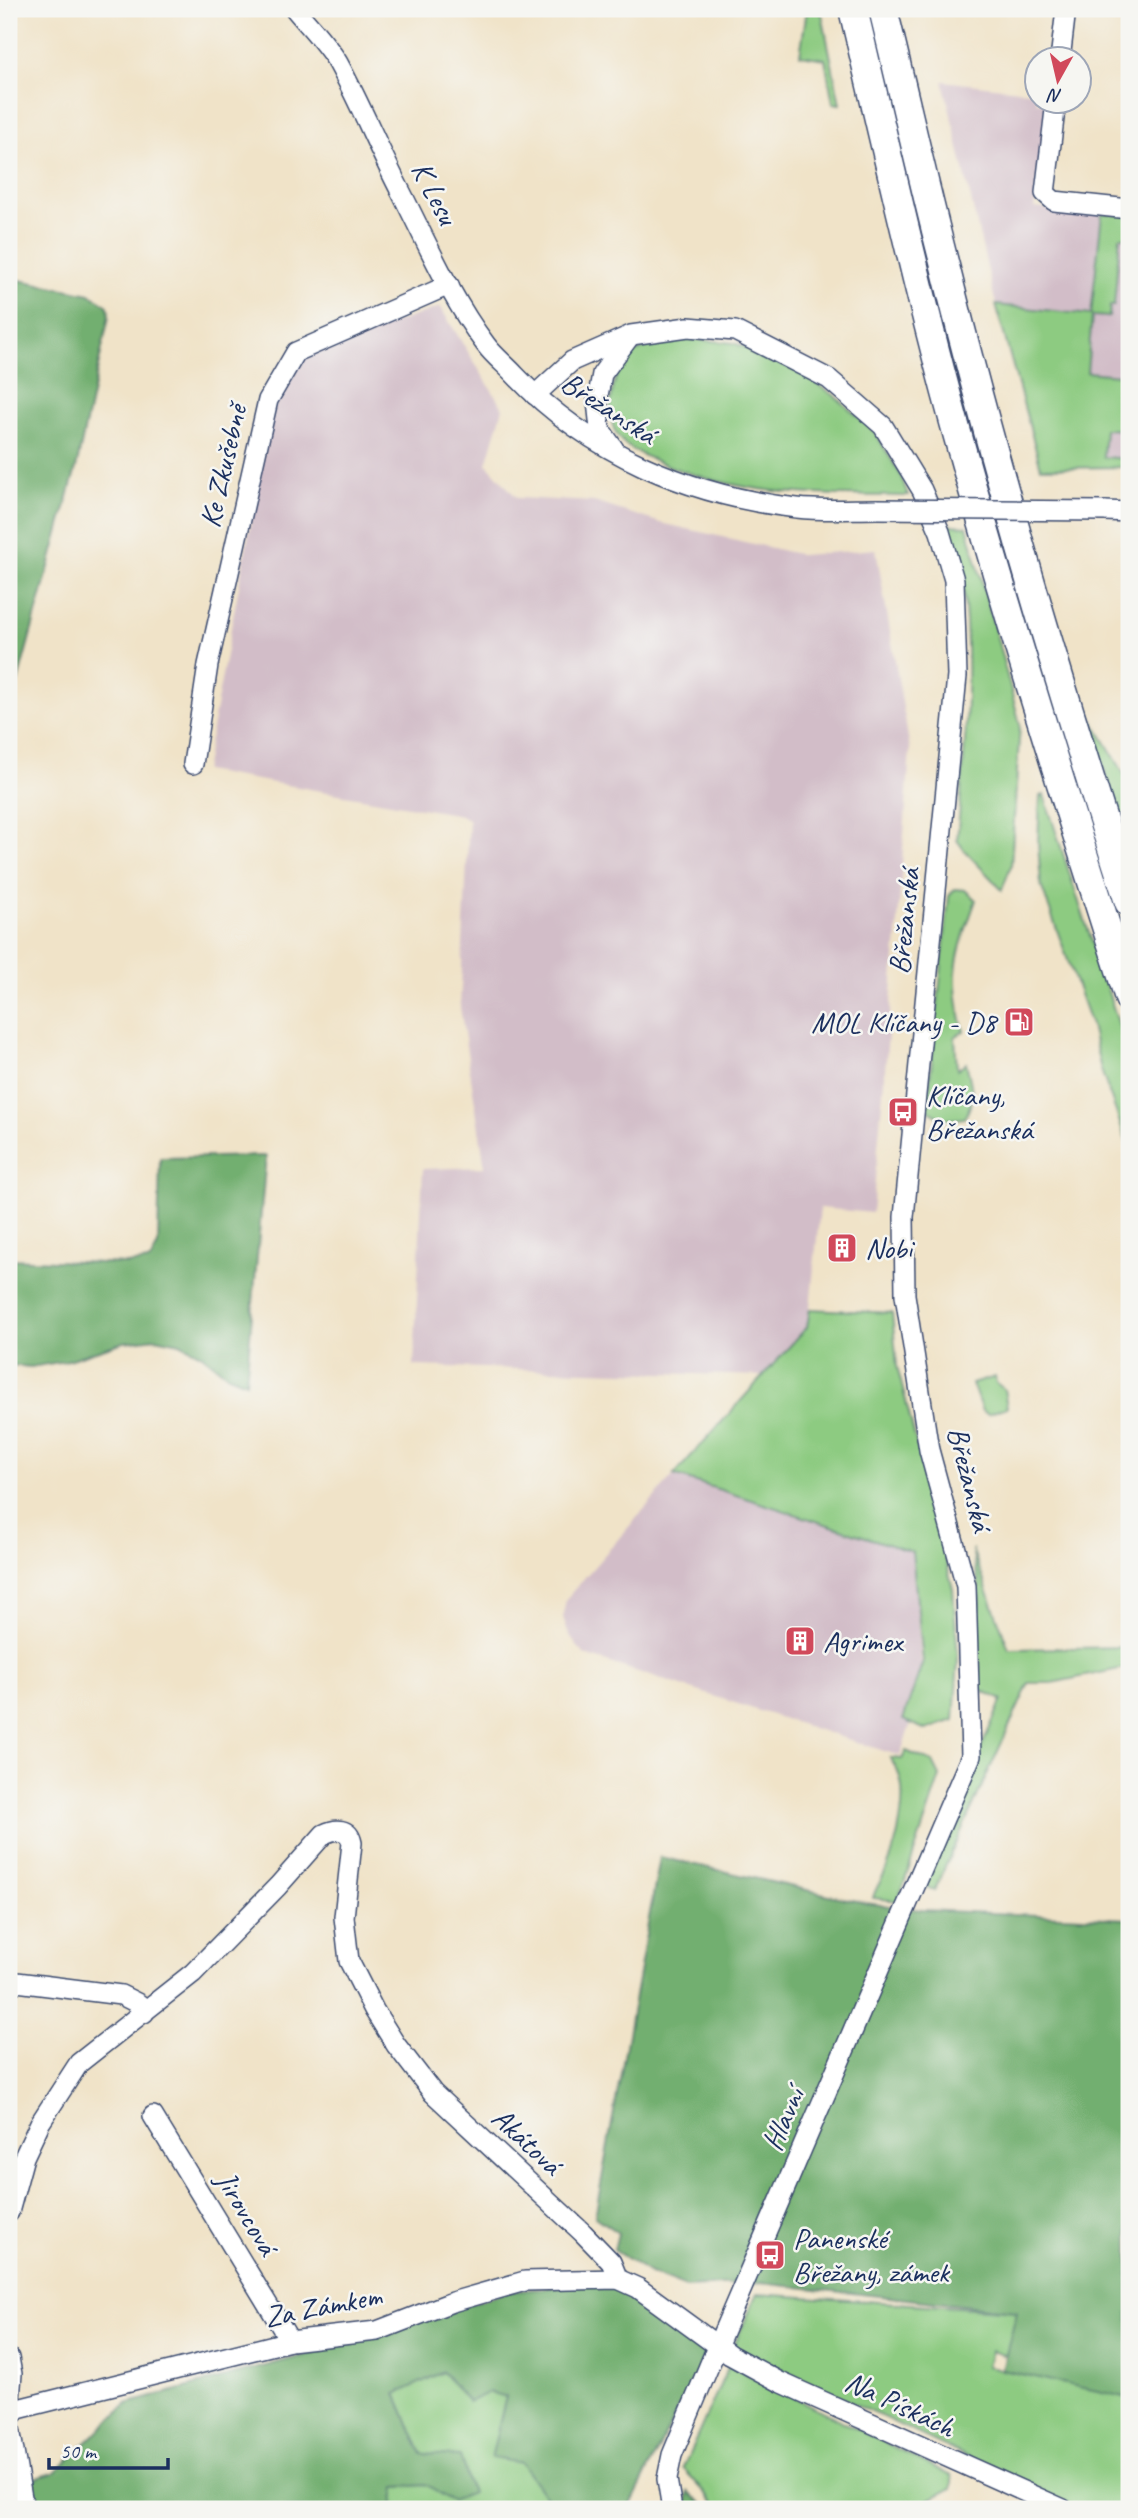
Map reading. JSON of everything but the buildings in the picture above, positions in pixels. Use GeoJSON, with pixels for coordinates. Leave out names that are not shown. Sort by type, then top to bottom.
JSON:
{"type":"FeatureCollection","features":[{"type":"Feature","properties":{"kind":"highway"},"geometry":{"type":"LineString","coordinates":[[853,9],[917,280],[965,462],[1063,793],[1129,998]]}},
{"type":"Feature","properties":{"kind":"highway"},"geometry":{"type":"LineString","coordinates":[[883,9],[945,268],[991,441],[1075,730],[1129,902]]}},
{"type":"Feature","properties":{"kind":"street","name":"K Lesu"},"geometry":{"type":"LineString","coordinates":[[296,9],[337,61],[449,285],[486,345],[535,395]]}},
{"type":"Feature","properties":{"kind":"street"},"geometry":{"type":"LineString","coordinates":[[1062,46],[1066,9]]}},
{"type":"Feature","properties":{"kind":"street"},"geometry":{"type":"LineString","coordinates":[[1054,116],[1045,193],[1054,201],[1129,209]]}},
{"type":"Feature","properties":{"kind":"street","name":"Ke Zkušebně"},"geometry":{"type":"LineString","coordinates":[[193,764],[208,665],[268,400],[296,352],[449,285]]}},
{"type":"Feature","properties":{"kind":"street","name":"Břežanská"},"geometry":{"type":"LineString","coordinates":[[971,1756],[966,1586],[929,1450],[905,1295],[904,1217],[957,676],[954,580],[940,532],[922,490],[883,426],[829,379],[735,331],[688,327],[631,335],[572,361],[535,395],[577,428],[655,473],[691,487],[741,499],[799,508],[877,509],[1105,512],[1129,512]]}},
{"type":"Feature","properties":{"kind":"street"},"geometry":{"type":"LineString","coordinates":[[617,453],[600,429],[597,401],[602,374],[631,335]]}},
{"type":"Feature","properties":{"kind":"street","name":"Hlavní"},"geometry":{"type":"LineString","coordinates":[[672,2509],[668,2467],[971,1756]]}},
{"type":"Feature","properties":{"kind":"street","name":"Akátová"},"geometry":{"type":"LineString","coordinates":[[144,2012],[193,1973],[278,1886],[324,1833],[333,1830],[345,1831],[352,1843],[344,1917],[349,1961],[374,2010],[396,2045],[433,2093],[611,2262],[618,2279]]}},
{"type":"Feature","properties":{"kind":"street"},"geometry":{"type":"LineString","coordinates":[[9,1981],[121,1995],[139,2004],[144,2012],[79,2063],[35,2134],[24,2157],[9,2212]]}},
{"type":"Feature","properties":{"kind":"street","name":"Jirovcová"},"geometry":{"type":"LineString","coordinates":[[153,2116],[290,2341]]}},
{"type":"Feature","properties":{"kind":"street","name":"Za Zámkem"},"geometry":{"type":"LineString","coordinates":[[9,2418],[18,2409],[290,2341],[377,2330],[452,2302],[525,2281],[618,2279],[638,2288],[718,2345]]}},
{"type":"Feature","properties":{"kind":"street","name":"Na Pískách"},"geometry":{"type":"LineString","coordinates":[[718,2345],[730,2355],[780,2382],[1063,2509]]}},
{"type":"Feature","properties":{"kind":"street"},"geometry":{"type":"LineString","coordinates":[[9,2358],[12,2374],[9,2412]]}},
{"type":"Feature","properties":{"kind":"street"},"geometry":{"type":"LineString","coordinates":[[9,2423],[24,2509]]}},
{"type":"Feature","properties":{"kind":"street"},"geometry":{"type":"LineString","coordinates":[[1020,2491],[1034,2509]]}},
{"type":"Feature","properties":{"kind":"shaded area"},"geometry":{"type":"Polygon","coordinates":[[[943,81],[1023,90],[1023,116],[1045,116],[1034,208],[1129,216],[1129,467],[1041,468],[996,305],[943,81]]]}},
{"type":"Feature","properties":{"kind":"shaded area"},"geometry":{"type":"Polygon","coordinates":[[[440,307],[503,408],[487,464],[517,498],[594,502],[661,523],[802,555],[876,549],[910,749],[897,936],[872,1213],[820,1208],[808,1327],[764,1376],[414,1366],[423,1169],[485,1167],[460,1007],[469,820],[461,815],[204,771],[273,406],[299,357],[440,307]]]}},
{"type":"Feature","properties":{"kind":"shaded area"},"geometry":{"type":"Polygon","coordinates":[[[674,1475],[912,1552],[923,1686],[900,1756],[585,1655],[577,1646],[569,1635],[563,1617],[566,1599],[674,1475]]]}},
{"type":"Feature","properties":{"kind":"green space"},"geometry":{"type":"Polygon","coordinates":[[[807,9],[821,9],[840,104],[833,103],[825,59],[800,55],[807,9]]]}},
{"type":"Feature","properties":{"kind":"green space"},"geometry":{"type":"Polygon","coordinates":[[[1102,213],[1129,216],[1129,237],[1120,237],[1114,306],[1110,306],[1109,317],[1092,316],[1087,372],[1129,376],[1129,430],[1105,429],[1103,457],[1129,459],[1129,467],[1041,468],[996,305],[1091,315],[1102,213]]]}},
{"type":"Feature","properties":{"kind":"green space"},"geometry":{"type":"Polygon","coordinates":[[[9,278],[90,294],[108,306],[109,316],[77,464],[9,714],[9,278]]]}},
{"type":"Feature","properties":{"kind":"green space"},"geometry":{"type":"Polygon","coordinates":[[[691,339],[734,343],[791,366],[835,396],[875,432],[901,476],[908,496],[815,494],[756,489],[666,465],[630,448],[616,432],[610,409],[612,393],[621,367],[628,358],[646,347],[691,339]]]}},
{"type":"Feature","properties":{"kind":"green space"},"geometry":{"type":"Polygon","coordinates":[[[947,525],[967,526],[1020,724],[1011,866],[1002,890],[957,840],[965,741],[967,643],[962,577],[947,525]]]}},
{"type":"Feature","properties":{"kind":"green space"},"geometry":{"type":"Polygon","coordinates":[[[1084,706],[1129,782],[1129,847],[1084,706]]]}},
{"type":"Feature","properties":{"kind":"green space"},"geometry":{"type":"Polygon","coordinates":[[[1044,795],[1129,1056],[1129,1148],[1101,1070],[1091,1025],[1041,885],[1038,843],[1040,796],[1044,795]]]}},
{"type":"Feature","properties":{"kind":"green space"},"geometry":{"type":"Polygon","coordinates":[[[955,889],[965,890],[976,900],[960,950],[956,979],[956,994],[964,1031],[955,1037],[957,1069],[966,1063],[972,1098],[964,1118],[953,1119],[940,1117],[927,1108],[949,896],[955,889]]]}},
{"type":"Feature","properties":{"kind":"green space"},"geometry":{"type":"Polygon","coordinates":[[[266,1156],[246,1382],[226,1374],[201,1354],[180,1343],[156,1338],[124,1342],[65,1361],[31,1367],[9,1365],[9,1259],[127,1264],[150,1261],[158,1245],[160,1158],[266,1156]]]}},
{"type":"Feature","properties":{"kind":"green space"},"geometry":{"type":"Polygon","coordinates":[[[810,1309],[892,1313],[897,1366],[953,1589],[958,1659],[954,1720],[926,1730],[903,1720],[923,1661],[912,1552],[674,1475],[807,1327],[810,1309]]]}},
{"type":"Feature","properties":{"kind":"green space"},"geometry":{"type":"Polygon","coordinates":[[[995,1377],[996,1383],[1004,1389],[1007,1407],[988,1414],[982,1411],[972,1384],[995,1377]]]}},
{"type":"Feature","properties":{"kind":"green space"},"geometry":{"type":"Polygon","coordinates":[[[972,1549],[1009,1649],[1129,1647],[1129,1667],[1052,1683],[1029,1683],[934,1891],[921,1886],[1002,1700],[979,1689],[979,1586],[972,1549]]]}},
{"type":"Feature","properties":{"kind":"green space"},"geometry":{"type":"Polygon","coordinates":[[[906,1751],[933,1762],[940,1776],[898,1901],[873,1898],[891,1858],[902,1806],[901,1782],[890,1758],[902,1759],[906,1751]]]}},
{"type":"Feature","properties":{"kind":"green space"},"geometry":{"type":"Polygon","coordinates":[[[660,1857],[865,1903],[922,1910],[1129,1919],[1129,2398],[1002,2370],[1017,2311],[760,2283],[686,2287],[648,2272],[614,2250],[618,2233],[595,2217],[660,1857]]]}},
{"type":"Feature","properties":{"kind":"green space"},"geometry":{"type":"Polygon","coordinates":[[[607,2282],[637,2292],[707,2350],[629,2509],[554,2509],[521,2463],[491,2458],[506,2397],[490,2392],[468,2402],[443,2372],[396,2394],[422,2454],[460,2456],[471,2493],[452,2501],[425,2485],[396,2487],[393,2509],[29,2509],[28,2480],[54,2473],[127,2404],[342,2345],[506,2292],[607,2282]]]}},
{"type":"Feature","properties":{"kind":"green space"},"geometry":{"type":"Polygon","coordinates":[[[757,2294],[1017,2311],[1006,2356],[991,2351],[987,2366],[1129,2396],[1129,2509],[1079,2509],[733,2347],[757,2294]]]}},
{"type":"Feature","properties":{"kind":"green space"},"geometry":{"type":"Polygon","coordinates":[[[729,2365],[952,2476],[952,2488],[910,2509],[720,2509],[683,2468],[729,2365]]]}},
{"type":"Feature","properties":{"kind":"green space"},"geometry":{"type":"Polygon","coordinates":[[[443,2371],[506,2397],[498,2429],[554,2509],[393,2509],[396,2487],[425,2485],[452,2501],[422,2455],[396,2393],[443,2371]]]}},
{"type":"Feature","properties":{"kind":"green space"},"geometry":{"type":"Polygon","coordinates":[[[689,2492],[708,2509],[685,2509],[689,2492]]]}},
{"type":"Feature","properties":{"kind":"place","name":"MOL Klíčany - D8"},"geometry":{"type":"Point","coordinates":[1019,1022]}},
{"type":"Feature","properties":{"kind":"place","name":"Klíčany, Břežanská"},"geometry":{"type":"Point","coordinates":[903,1112]}},
{"type":"Feature","properties":{"kind":"place","name":"Nobi"},"geometry":{"type":"Point","coordinates":[842,1248]}},
{"type":"Feature","properties":{"kind":"place","name":"Agrimex"},"geometry":{"type":"Point","coordinates":[800,1641]}},
{"type":"Feature","properties":{"kind":"place","name":"Panenské Břežany, zámek"},"geometry":{"type":"Point","coordinates":[770,2255]}}]}
